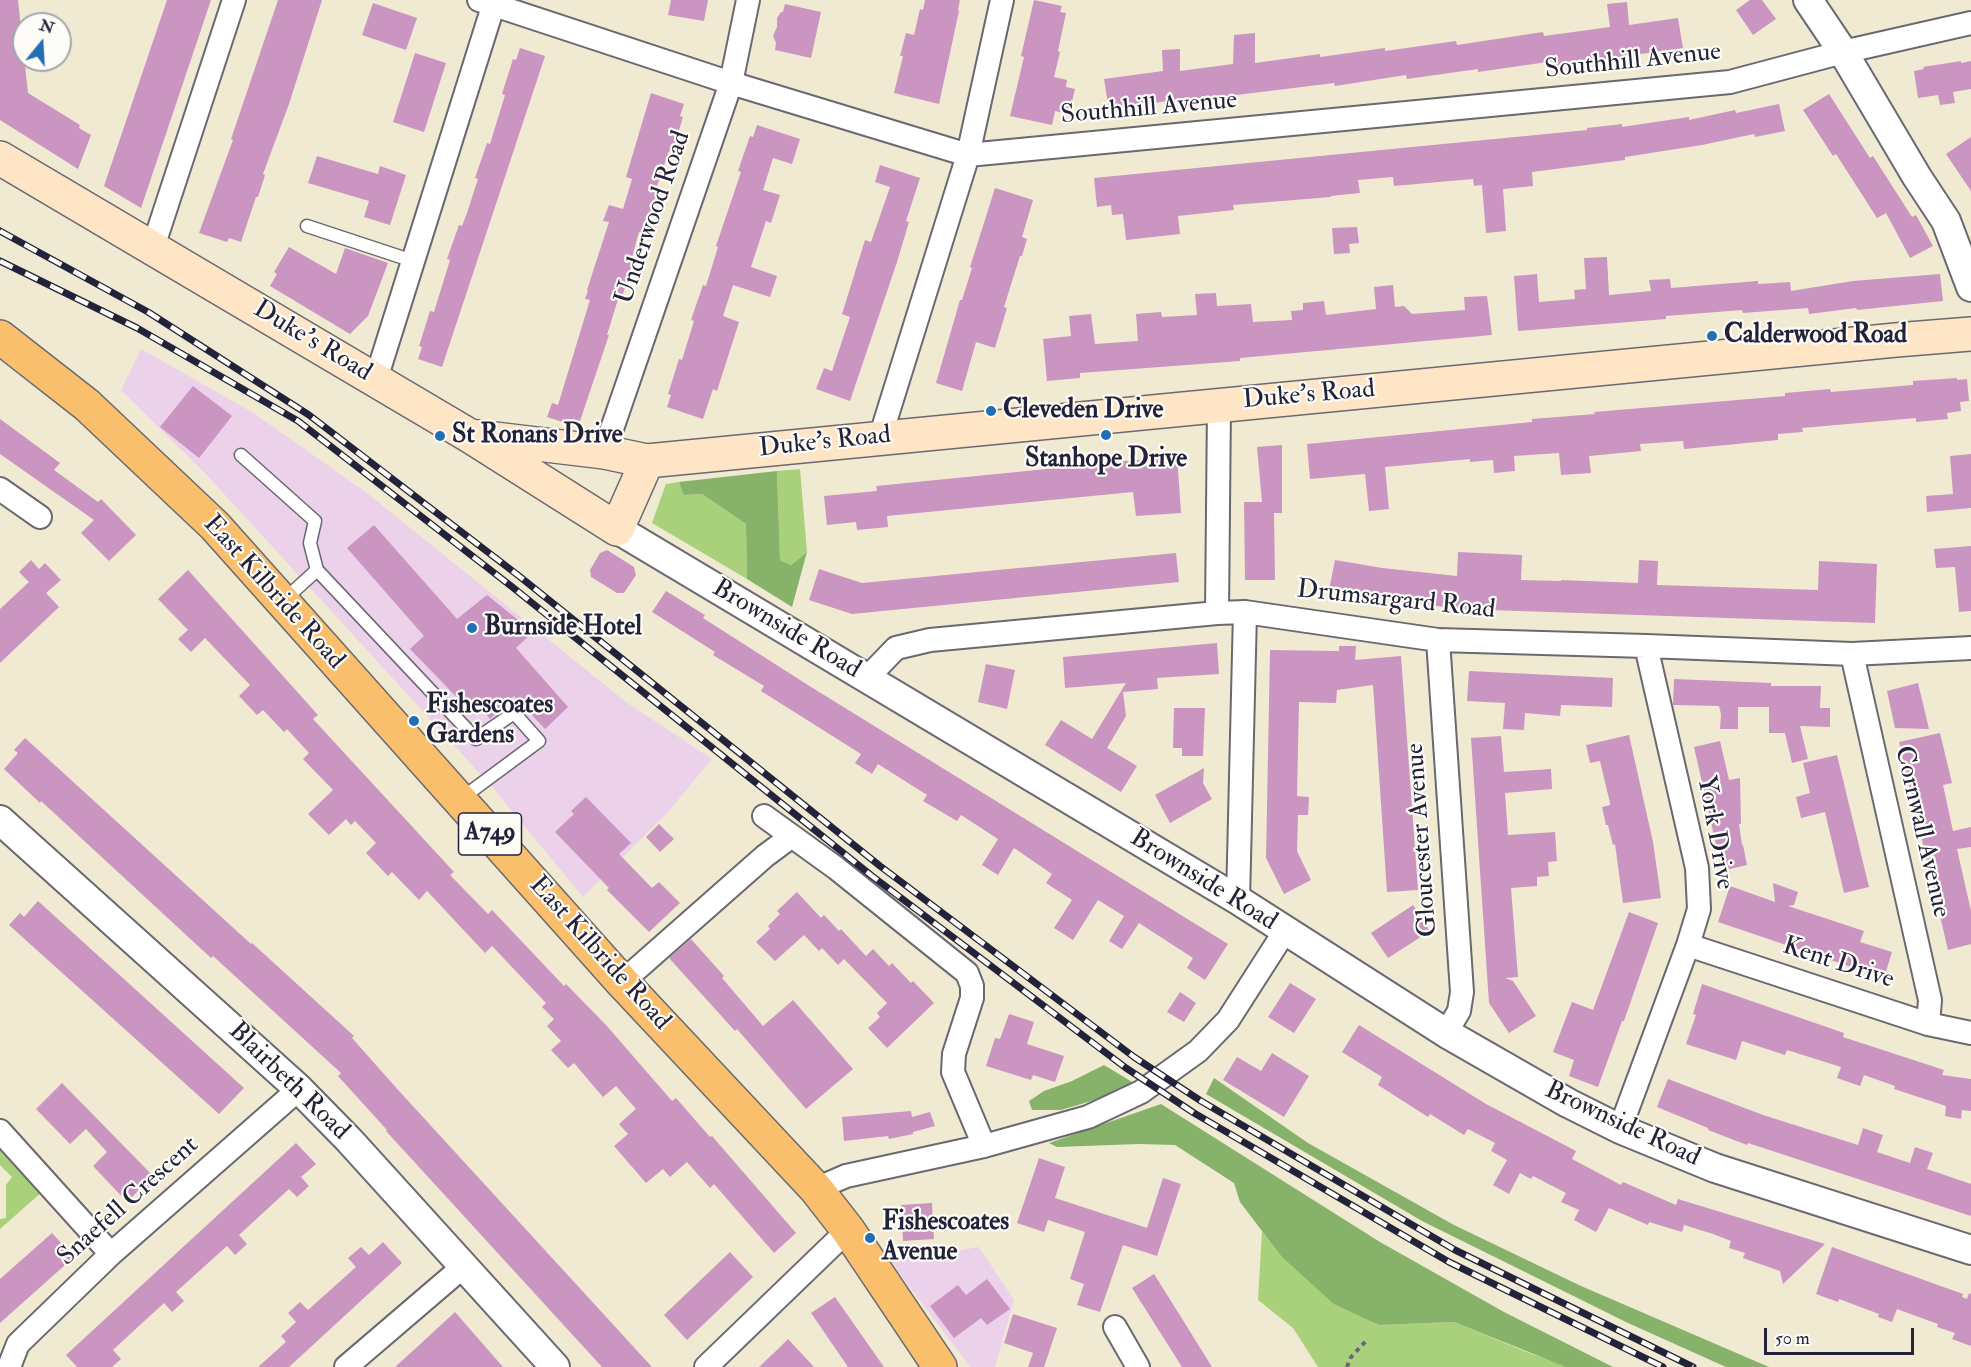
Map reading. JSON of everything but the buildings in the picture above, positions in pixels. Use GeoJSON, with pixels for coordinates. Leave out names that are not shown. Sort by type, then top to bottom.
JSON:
{"type":"FeatureCollection","features":[{"type":"Feature","properties":{"kind":"main road","name":"Duke's Road"},"geometry":{"type":"LineString","coordinates":[[0,158],[470,436],[604,452],[646,461],[1971,334]]}},
{"type":"Feature","properties":{"kind":"main road","name":"East Kilbride Road"},"geometry":{"type":"LineString","coordinates":[[0,337],[87,405],[215,526],[622,981],[816,1189],[848,1230],[940,1367]]}},
{"type":"Feature","properties":{"kind":"main road","name":"Brownside Road"},"geometry":{"type":"LineString","coordinates":[[470,436],[617,529]]}},
{"type":"Feature","properties":{"kind":"main road"},"geometry":{"type":"LineString","coordinates":[[617,529],[646,461]]}},
{"type":"Feature","properties":{"kind":"street"},"geometry":{"type":"LineString","coordinates":[[153,247],[234,0]]}},
{"type":"Feature","properties":{"kind":"street","name":"Underwood Road"},"geometry":{"type":"LineString","coordinates":[[604,452],[731,83],[748,0]]}},
{"type":"Feature","properties":{"kind":"street"},"geometry":{"type":"LineString","coordinates":[[880,438],[968,155],[1002,0]]}},
{"type":"Feature","properties":{"kind":"street"},"geometry":{"type":"LineString","coordinates":[[1808,0],[1843,52],[1917,177],[1946,221],[1971,287]]}},
{"type":"Feature","properties":{"kind":"street"},"geometry":{"type":"LineString","coordinates":[[376,380],[489,2]]}},
{"type":"Feature","properties":{"kind":"street","name":"Southhill Avenue"},"geometry":{"type":"LineString","coordinates":[[489,2],[731,83],[968,155],[1730,82],[1843,52],[1971,23]]}},
{"type":"Feature","properties":{"kind":"street"},"geometry":{"type":"LineString","coordinates":[[1217,613],[1220,405]]}},
{"type":"Feature","properties":{"kind":"street"},"geometry":{"type":"LineString","coordinates":[[0,489],[40,518]]}},
{"type":"Feature","properties":{"kind":"street","name":"Brownside Road"},"geometry":{"type":"LineString","coordinates":[[617,529],[1238,900],[1446,1033],[1568,1103],[1620,1129],[1715,1168],[1971,1250]]}},
{"type":"Feature","properties":{"kind":"street"},"geometry":{"type":"LineString","coordinates":[[1238,900],[1245,612]]}},
{"type":"Feature","properties":{"kind":"street","name":"Drumsargard Road"},"geometry":{"type":"LineString","coordinates":[[867,678],[896,648],[930,640],[1245,612],[1438,640],[1852,654],[1971,648]]}},
{"type":"Feature","properties":{"kind":"street","name":"Gloucester Avenue"},"geometry":{"type":"LineString","coordinates":[[1438,640],[1462,992],[1459,1011],[1446,1033]]}},
{"type":"Feature","properties":{"kind":"street","name":"York Drive"},"geometry":{"type":"LineString","coordinates":[[1620,1129],[1688,945],[1698,909],[1696,868],[1646,646]]}},
{"type":"Feature","properties":{"kind":"street","name":"Cornwall Avenue"},"geometry":{"type":"LineString","coordinates":[[1852,654],[1930,1000],[1928,1024]]}},
{"type":"Feature","properties":{"kind":"street"},"geometry":{"type":"LineString","coordinates":[[764,816],[836,868],[967,973],[972,986],[972,998],[954,1054],[953,1072],[984,1146]]}},
{"type":"Feature","properties":{"kind":"street","name":"Blairbeth Road"},"geometry":{"type":"LineString","coordinates":[[0,820],[299,1089],[349,1140],[555,1367]]}},
{"type":"Feature","properties":{"kind":"street"},"geometry":{"type":"LineString","coordinates":[[622,981],[765,856],[792,836]]}},
{"type":"Feature","properties":{"kind":"street"},"geometry":{"type":"LineString","coordinates":[[816,1189],[846,1176],[984,1146],[1088,1117],[1142,1092],[1198,1051],[1228,1020],[1285,931]]}},
{"type":"Feature","properties":{"kind":"street","name":"Kent Drive"},"geometry":{"type":"LineString","coordinates":[[1688,945],[1928,1024],[1971,1033]]}},
{"type":"Feature","properties":{"kind":"street","name":"Snaefell Crescent"},"geometry":{"type":"LineString","coordinates":[[9,1367],[18,1344],[111,1254],[299,1089]]}},
{"type":"Feature","properties":{"kind":"street"},"geometry":{"type":"LineString","coordinates":[[0,1131],[111,1254]]}},
{"type":"Feature","properties":{"kind":"street"},"geometry":{"type":"LineString","coordinates":[[706,1367],[848,1230]]}},
{"type":"Feature","properties":{"kind":"street"},"geometry":{"type":"LineString","coordinates":[[346,1367],[464,1266]]}},
{"type":"Feature","properties":{"kind":"street"},"geometry":{"type":"LineString","coordinates":[[1115,1327],[1138,1367]]}},
{"type":"Feature","properties":{"kind":"lane"},"geometry":{"type":"LineString","coordinates":[[307,226],[413,261]]}},
{"type":"Feature","properties":{"kind":"lane"},"geometry":{"type":"LineString","coordinates":[[241,455],[315,521],[310,543],[317,570],[476,739],[514,713],[539,741],[459,800]]}},
{"type":"Feature","properties":{"kind":"lane"},"geometry":{"type":"LineString","coordinates":[[282,602],[317,570]]}},
{"type":"Feature","properties":{"kind":"path"},"geometry":{"type":"LineString","coordinates":[[1347,1367],[1351,1357],[1367,1340]]}},
{"type":"Feature","properties":{"kind":"shaded area"},"geometry":{"type":"Polygon","coordinates":[[[141,349],[252,412],[367,493],[626,702],[712,759],[668,812],[583,897],[493,788],[205,473],[121,390],[141,349]]]}},
{"type":"Feature","properties":{"kind":"shaded area"},"geometry":{"type":"Polygon","coordinates":[[[979,1247],[1014,1300],[995,1367],[970,1367],[891,1262],[979,1247]]]}},
{"type":"Feature","properties":{"kind":"green space"},"geometry":{"type":"Polygon","coordinates":[[[800,469],[807,552],[791,565],[780,560],[777,471],[800,469]]]}},
{"type":"Feature","properties":{"kind":"green space"},"geometry":{"type":"Polygon","coordinates":[[[777,471],[780,560],[791,565],[807,552],[792,607],[747,579],[746,524],[702,494],[684,495],[679,482],[777,471]]]}},
{"type":"Feature","properties":{"kind":"green space"},"geometry":{"type":"Polygon","coordinates":[[[679,482],[685,495],[702,494],[746,524],[747,579],[652,523],[666,484],[679,482]]]}},
{"type":"Feature","properties":{"kind":"green space"},"geometry":{"type":"Polygon","coordinates":[[[1104,1065],[1137,1085],[1061,1110],[1032,1110],[1029,1101],[1044,1091],[1072,1081],[1104,1065]]]}},
{"type":"Feature","properties":{"kind":"green space"},"geometry":{"type":"Polygon","coordinates":[[[1214,1078],[1308,1143],[1454,1225],[1581,1286],[1769,1367],[1726,1367],[1628,1323],[1422,1221],[1206,1094],[1214,1078]]]}},
{"type":"Feature","properties":{"kind":"green space"},"geometry":{"type":"Polygon","coordinates":[[[1161,1104],[1380,1242],[1504,1312],[1613,1367],[1566,1367],[1454,1322],[1379,1325],[1334,1304],[1281,1256],[1240,1202],[1234,1183],[1175,1145],[1057,1147],[1049,1143],[1161,1104]]]}},
{"type":"Feature","properties":{"kind":"green space"},"geometry":{"type":"Polygon","coordinates":[[[0,1150],[42,1192],[0,1229],[0,1219],[6,1218],[6,1185],[12,1177],[0,1165],[0,1150]]]}},
{"type":"Feature","properties":{"kind":"green space"},"geometry":{"type":"Polygon","coordinates":[[[1262,1231],[1281,1256],[1378,1325],[1454,1322],[1529,1353],[1571,1367],[1318,1367],[1293,1328],[1258,1300],[1262,1231]]]}},
{"type":"Feature","properties":{"kind":"railway"},"geometry":{"type":"LineString","coordinates":[[0,231],[148,312],[309,415],[519,576],[880,866],[1134,1057],[1201,1101],[1455,1250],[1693,1367]]}},
{"type":"Feature","properties":{"kind":"railway"},"geometry":{"type":"LineString","coordinates":[[0,261],[137,328],[298,421],[511,586],[872,876],[1126,1068],[1194,1113],[1449,1262],[1663,1367]]}},
{"type":"Feature","properties":{"kind":"place","name":"Calderwood Road"},"geometry":{"type":"Point","coordinates":[1712,336]}},
{"type":"Feature","properties":{"kind":"place","name":"Cleveden Drive"},"geometry":{"type":"Point","coordinates":[991,411]}},
{"type":"Feature","properties":{"kind":"place","name":"Stanhope Drive"},"geometry":{"type":"Point","coordinates":[1106,435]}},
{"type":"Feature","properties":{"kind":"place","name":"St Ronans Drive"},"geometry":{"type":"Point","coordinates":[440,436]}},
{"type":"Feature","properties":{"kind":"place","name":"Burnside Hotel"},"geometry":{"type":"Point","coordinates":[472,628]}},
{"type":"Feature","properties":{"kind":"place","name":"Fishescoates Gardens"},"geometry":{"type":"Point","coordinates":[414,721]}},
{"type":"Feature","properties":{"kind":"place","name":"Fishescoates Avenue"},"geometry":{"type":"Point","coordinates":[870,1238]}}]}
